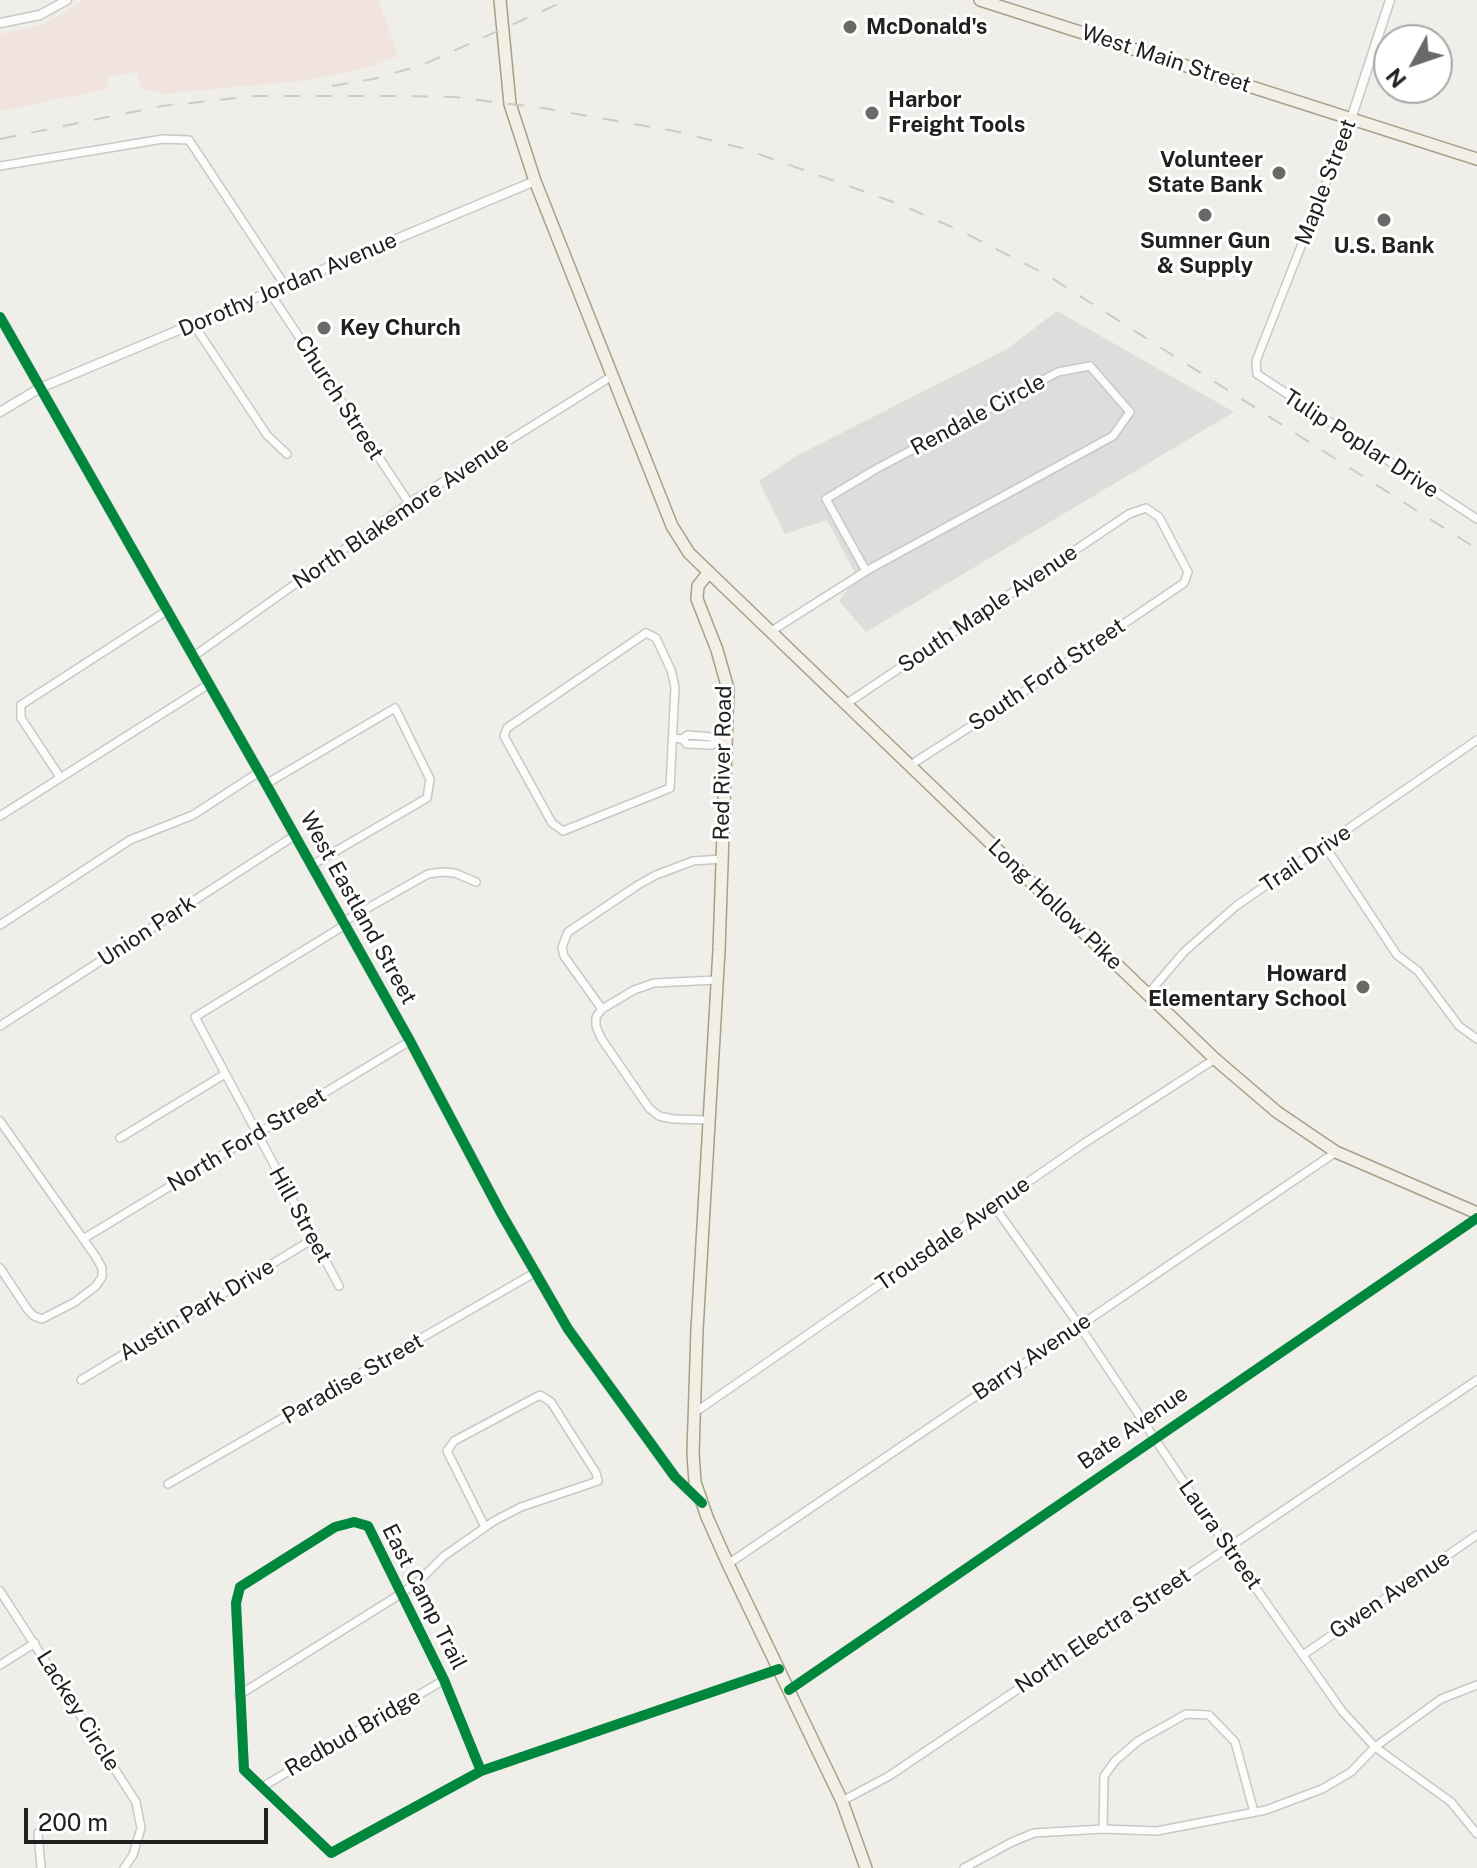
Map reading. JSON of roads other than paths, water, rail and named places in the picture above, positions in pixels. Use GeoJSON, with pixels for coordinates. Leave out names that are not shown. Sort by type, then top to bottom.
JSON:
{"type":"FeatureCollection","features":[{"type":"Feature","properties":{"kind":"main road"},"geometry":{"type":"LineString","coordinates":[[500,0],[510,104],[535,181],[672,526],[689,553],[709,572]]}},
{"type":"Feature","properties":{"kind":"main road","name":"West Main Street"},"geometry":{"type":"LineString","coordinates":[[980,0],[1006,4],[1477,159]]}},
{"type":"Feature","properties":{"kind":"main road","name":"Long Hollow Pike"},"geometry":{"type":"LineString","coordinates":[[709,572],[1215,1059],[1277,1112],[1336,1152],[1477,1215]]}},
{"type":"Feature","properties":{"kind":"main road","name":"Red River Road"},"geometry":{"type":"LineString","coordinates":[[695,1482],[694,1414],[717,980],[722,742],[728,689],[697,599],[698,586],[709,572]]}},
{"type":"Feature","properties":{"kind":"main road","name":"West Eastland Street"},"geometry":{"type":"LineString","coordinates":[[695,1482],[728,1564]]}},
{"type":"Feature","properties":{"kind":"main road"},"geometry":{"type":"LineString","coordinates":[[728,1564],[842,1801],[866,1868]]}},
{"type":"Feature","properties":{"kind":"street"},"geometry":{"type":"LineString","coordinates":[[0,23],[40,15],[67,0]]}},
{"type":"Feature","properties":{"kind":"street","name":"Maple Street"},"geometry":{"type":"LineString","coordinates":[[1256,361],[1351,119],[1390,0]]}},
{"type":"Feature","properties":{"kind":"street"},"geometry":{"type":"LineString","coordinates":[[0,166],[163,139],[189,140],[286,287]]}},
{"type":"Feature","properties":{"kind":"street","name":"Dorothy Jordan Avenue"},"geometry":{"type":"LineString","coordinates":[[0,412],[40,388],[535,181]]}},
{"type":"Feature","properties":{"kind":"street","name":"Church Street"},"geometry":{"type":"LineString","coordinates":[[270,293],[409,503]]}},
{"type":"Feature","properties":{"kind":"street","name":"West Eastland Street"},"geometry":{"type":"LineString","coordinates":[[0,317],[312,865],[506,1221],[582,1351],[675,1477],[702,1503]]}},
{"type":"Feature","properties":{"kind":"street"},"geometry":{"type":"LineString","coordinates":[[194,325],[267,435],[287,454]]}},
{"type":"Feature","properties":{"kind":"street","name":"Tulip Poplar Drive"},"geometry":{"type":"LineString","coordinates":[[1256,361],[1257,374],[1268,382],[1477,519]]}},
{"type":"Feature","properties":{"kind":"street","name":"Rendale Circle"},"geometry":{"type":"LineString","coordinates":[[770,632],[866,571],[1113,436],[1130,412],[1090,366],[1058,372],[842,489],[826,499],[866,571]]}},
{"type":"Feature","properties":{"kind":"street","name":"North Blakemore Avenue"},"geometry":{"type":"LineString","coordinates":[[194,656],[409,503],[612,376]]}},
{"type":"Feature","properties":{"kind":"street","name":"South Ford Street"},"geometry":{"type":"LineString","coordinates":[[909,766],[1184,583],[1188,572],[1159,517],[1146,508],[1129,514]]}},
{"type":"Feature","properties":{"kind":"street","name":"South Maple Avenue"},"geometry":{"type":"LineString","coordinates":[[846,704],[1129,514]]}},
{"type":"Feature","properties":{"kind":"street"},"geometry":{"type":"LineString","coordinates":[[60,777],[21,718],[21,705],[168,610]]}},
{"type":"Feature","properties":{"kind":"street"},"geometry":{"type":"LineString","coordinates":[[646,633],[656,638],[671,670],[678,739],[670,788],[563,831],[552,823],[504,736],[507,728],[646,633]]}},
{"type":"Feature","properties":{"kind":"street"},"geometry":{"type":"LineString","coordinates":[[0,816],[209,684]]}},
{"type":"Feature","properties":{"kind":"street"},"geometry":{"type":"LineString","coordinates":[[266,784],[395,708],[430,779],[427,798],[312,865]]}},
{"type":"Feature","properties":{"kind":"street"},"geometry":{"type":"LineString","coordinates":[[678,739],[688,735],[712,737],[722,742]]}},
{"type":"Feature","properties":{"kind":"street","name":"Trail Drive"},"geometry":{"type":"LineString","coordinates":[[1148,994],[1184,952],[1236,906],[1477,740]]}},
{"type":"Feature","properties":{"kind":"street"},"geometry":{"type":"LineString","coordinates":[[0,925],[130,840],[193,815],[259,772]]}},
{"type":"Feature","properties":{"kind":"street","name":"Union Park"},"geometry":{"type":"LineString","coordinates":[[0,1026],[294,836]]}},
{"type":"Feature","properties":{"kind":"street"},"geometry":{"type":"LineString","coordinates":[[1325,846],[1397,955],[1418,971],[1459,1026],[1477,1039]]}},
{"type":"Feature","properties":{"kind":"street"},"geometry":{"type":"LineString","coordinates":[[602,1009],[564,956],[562,947],[568,932],[656,875],[693,861],[721,859]]}},
{"type":"Feature","properties":{"kind":"street"},"geometry":{"type":"LineString","coordinates":[[344,923],[428,874],[455,873],[476,882]]}},
{"type":"Feature","properties":{"kind":"street","name":"Hill Street"},"geometry":{"type":"LineString","coordinates":[[339,1286],[195,1017],[344,923]]}},
{"type":"Feature","properties":{"kind":"street"},"geometry":{"type":"LineString","coordinates":[[708,1120],[673,1119],[659,1116],[649,1108],[601,1038],[596,1017],[602,1009],[634,990],[654,983],[717,980]]}},
{"type":"Feature","properties":{"kind":"street","name":"North Ford Street"},"geometry":{"type":"LineString","coordinates":[[83,1239],[410,1041]]}},
{"type":"Feature","properties":{"kind":"street","name":"Trousdale Avenue"},"geometry":{"type":"LineString","coordinates":[[694,1414],[1083,1144],[1215,1059]]}},
{"type":"Feature","properties":{"kind":"street"},"geometry":{"type":"LineString","coordinates":[[120,1138],[225,1074]]}},
{"type":"Feature","properties":{"kind":"street"},"geometry":{"type":"LineString","coordinates":[[0,1121],[102,1268],[102,1277],[96,1286],[49,1317],[34,1316],[0,1268]]}},
{"type":"Feature","properties":{"kind":"street","name":"Barry Avenue"},"geometry":{"type":"LineString","coordinates":[[728,1564],[1336,1152]]}},
{"type":"Feature","properties":{"kind":"street","name":"Laura Street"},"geometry":{"type":"LineString","coordinates":[[994,1206],[1079,1325],[1227,1547],[1342,1711],[1375,1747],[1451,1802],[1477,1834]]}},
{"type":"Feature","properties":{"kind":"street","name":"Bate Avenue"},"geometry":{"type":"LineString","coordinates":[[789,1690],[1477,1215]]}},
{"type":"Feature","properties":{"kind":"street","name":"Austin Park Drive"},"geometry":{"type":"LineString","coordinates":[[81,1380],[313,1239]]}},
{"type":"Feature","properties":{"kind":"street","name":"Paradise Street"},"geometry":{"type":"LineString","coordinates":[[168,1484],[536,1272]]}},
{"type":"Feature","properties":{"kind":"street","name":"North Electra Street"},"geometry":{"type":"LineString","coordinates":[[842,1801],[889,1776],[1477,1380]]}},
{"type":"Feature","properties":{"kind":"street"},"geometry":{"type":"LineString","coordinates":[[239,1695],[402,1593],[444,1556],[485,1527],[521,1507],[598,1481],[551,1402],[540,1395],[454,1441],[447,1451],[485,1527]]}},
{"type":"Feature","properties":{"kind":"street","name":"East Camp Trail"},"geometry":{"type":"LineString","coordinates":[[481,1771],[444,1680],[368,1526],[354,1522],[335,1527],[240,1587],[236,1603],[244,1770],[331,1853],[481,1771],[779,1669]]}},
{"type":"Feature","properties":{"kind":"street","name":"Gwen Avenue"},"geometry":{"type":"LineString","coordinates":[[1303,1655],[1477,1535]]}},
{"type":"Feature","properties":{"kind":"street","name":"Lackey Circle"},"geometry":{"type":"LineString","coordinates":[[0,1591],[136,1802],[141,1828],[133,1855],[124,1868]]}},
{"type":"Feature","properties":{"kind":"street"},"geometry":{"type":"LineString","coordinates":[[0,1665],[35,1643]]}},
{"type":"Feature","properties":{"kind":"street","name":"Redbud Bridge"},"geometry":{"type":"LineString","coordinates":[[262,1787],[444,1680]]}},
{"type":"Feature","properties":{"kind":"street"},"geometry":{"type":"LineString","coordinates":[[964,1868],[1034,1833],[1103,1829],[1157,1831],[1254,1812],[1322,1789],[1351,1772],[1375,1747],[1441,1699],[1477,1685]]}},
{"type":"Feature","properties":{"kind":"street"},"geometry":{"type":"LineString","coordinates":[[1103,1829],[1104,1776],[1115,1761],[1138,1741],[1186,1714],[1209,1715],[1235,1742],[1254,1812]]}},
{"type":"Feature","properties":{"kind":"street"},"geometry":{"type":"LineString","coordinates":[[38,1833],[41,1868]]}},
{"type":"Feature","properties":{"kind":"street"},"geometry":{"type":"LineString","coordinates":[[983,1858],[988,1868]]}},
{"type":"Feature","properties":{"kind":"railway"},"geometry":{"type":"LineString","coordinates":[[332,86],[373,79],[422,65],[567,0]]}},
{"type":"Feature","properties":{"kind":"railway"},"geometry":{"type":"LineString","coordinates":[[0,139],[162,106],[256,96],[399,96],[454,97],[543,108],[674,131],[742,148],[899,204],[961,231],[1047,275],[1477,549]]}},
{"type":"Feature","properties":{"kind":"place","name":"McDonald's"},"geometry":{"type":"Point","coordinates":[850,27]}},
{"type":"Feature","properties":{"kind":"place","name":"Harbor Freight Tools"},"geometry":{"type":"Point","coordinates":[872,113]}},
{"type":"Feature","properties":{"kind":"place","name":"Volunteer State Bank"},"geometry":{"type":"Point","coordinates":[1279,173]}},
{"type":"Feature","properties":{"kind":"place","name":"Sumner Gun & Supply"},"geometry":{"type":"Point","coordinates":[1205,215]}},
{"type":"Feature","properties":{"kind":"place","name":"U.S. Bank"},"geometry":{"type":"Point","coordinates":[1384,220]}},
{"type":"Feature","properties":{"kind":"place","name":"Key Church"},"geometry":{"type":"Point","coordinates":[324,328]}},
{"type":"Feature","properties":{"kind":"place","name":"Howard Elementary School"},"geometry":{"type":"Point","coordinates":[1363,987]}}]}
